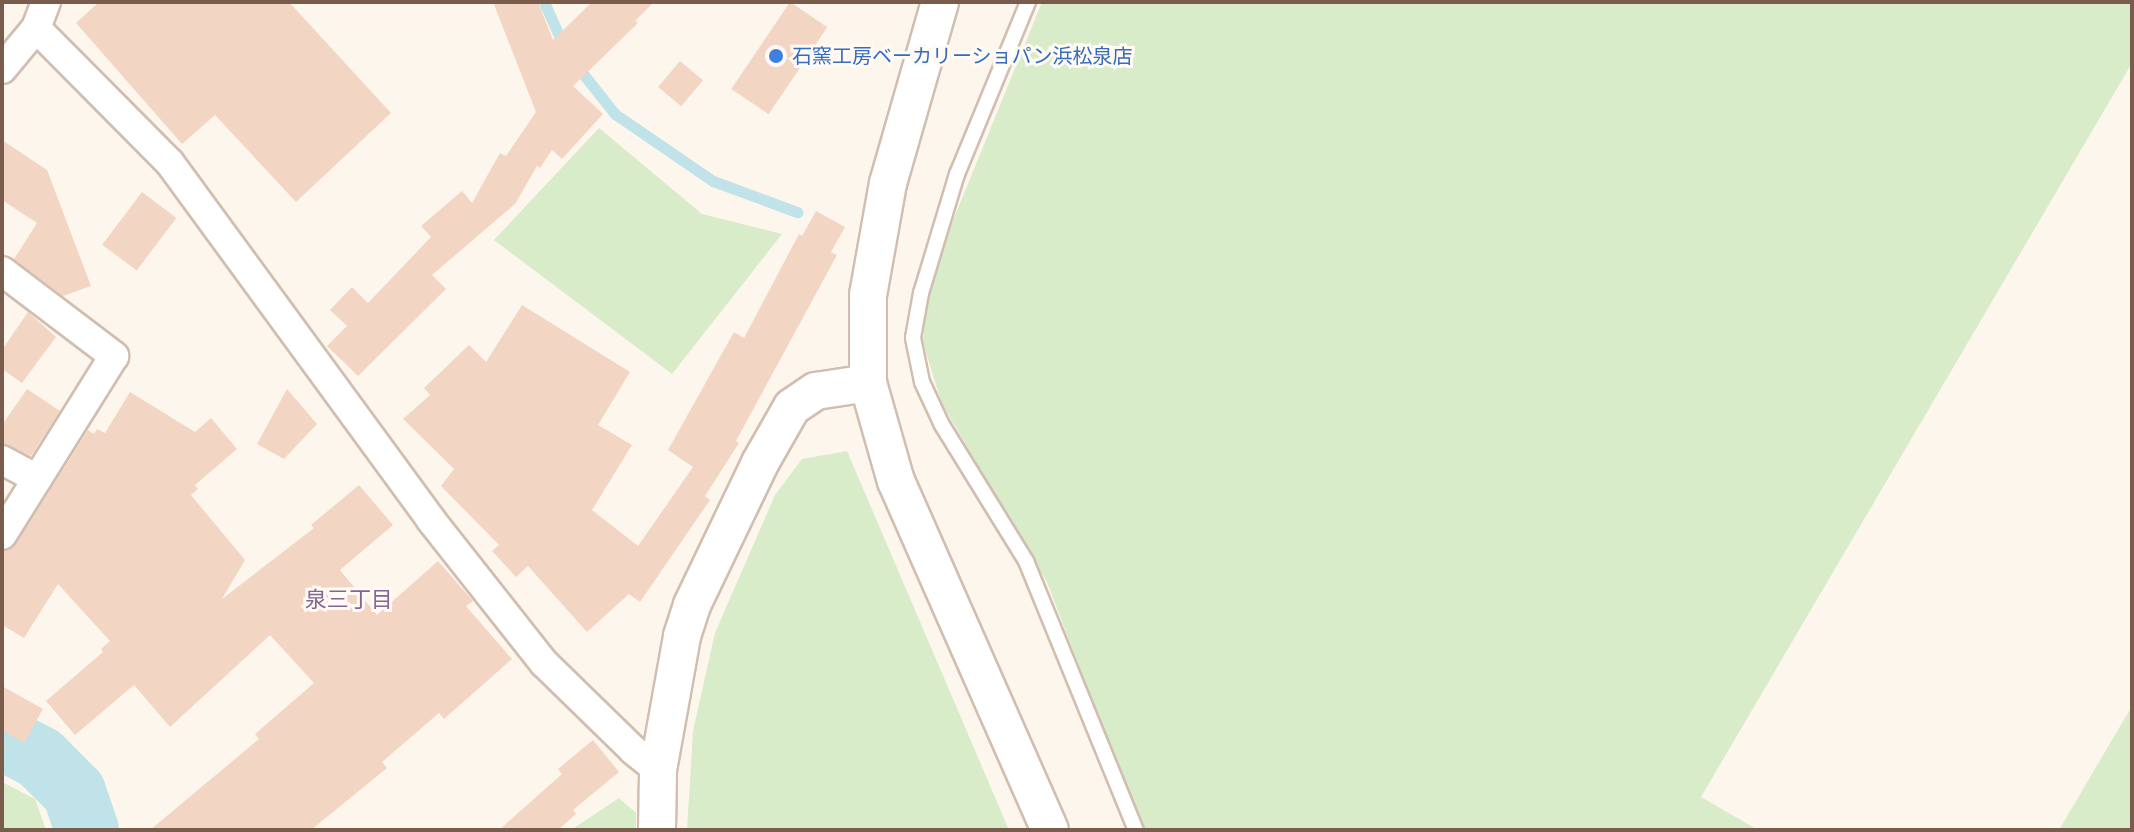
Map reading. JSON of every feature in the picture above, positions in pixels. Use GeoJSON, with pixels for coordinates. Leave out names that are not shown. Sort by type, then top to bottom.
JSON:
{"type":"FeatureCollection","features":[{"type":"Feature","properties":{"kind":"street"},"geometry":{"type":"LineString","coordinates":[[940,2],[888,183],[868,295],[868,383],[896,481],[1050,830]]}},
{"type":"Feature","properties":{"kind":"street"},"geometry":{"type":"LineString","coordinates":[[2,69],[41,15],[170,163],[431,520],[544,663],[633,750],[658,770]]}},
{"type":"Feature","properties":{"kind":"street"},"geometry":{"type":"LineString","coordinates":[[2,271],[114,356],[2,535]]}},
{"type":"Feature","properties":{"kind":"street"},"geometry":{"type":"LineString","coordinates":[[657,830],[658,770],[682,636],[692,605],[760,463],[792,407],[816,391],[868,383]]}},
{"type":"Feature","properties":{"kind":"street"},"geometry":{"type":"LineString","coordinates":[[2,460],[37,479]]}},
{"type":"Feature","properties":{"kind":"lane"},"geometry":{"type":"LineString","coordinates":[[1028,2],[957,174],[921,293],[913,338],[922,382],[942,425],[1026,561],[1136,830]]}},
{"type":"Feature","properties":{"kind":"green space"},"geometry":{"type":"Polygon","coordinates":[[[1042,2],[2132,2],[2132,63],[1701,797],[1758,830],[1141,830],[1047,582],[942,404],[923,343],[926,301],[939,255],[1042,2]]]}},
{"type":"Feature","properties":{"kind":"green space"},"geometry":{"type":"Polygon","coordinates":[[[599,128],[702,214],[782,234],[672,374],[494,240],[599,128]]]}},
{"type":"Feature","properties":{"kind":"green space"},"geometry":{"type":"Polygon","coordinates":[[[847,451],[1009,830],[687,830],[693,731],[715,633],[775,495],[802,459],[847,451]]]}},
{"type":"Feature","properties":{"kind":"green space"},"geometry":{"type":"Polygon","coordinates":[[[2132,706],[2132,830],[2059,830],[2132,706]]]}},
{"type":"Feature","properties":{"kind":"green space"},"geometry":{"type":"Polygon","coordinates":[[[2,782],[35,799],[46,830],[2,830],[2,782]]]}},
{"type":"Feature","properties":{"kind":"green space"},"geometry":{"type":"Polygon","coordinates":[[[619,798],[636,813],[636,830],[571,830],[619,798]]]}},
{"type":"Feature","properties":{"kind":"building"},"geometry":{"type":"Polygon","coordinates":[[[99,2],[289,2],[391,113],[296,202],[215,115],[182,144],[76,23],[99,2]]]}},
{"type":"Feature","properties":{"kind":"building"},"geometry":{"type":"Polygon","coordinates":[[[493,2],[538,2],[553,40],[592,2],[654,2],[635,21],[638,23],[573,86],[603,114],[562,159],[552,150],[540,168],[537,166],[515,204],[432,275],[446,289],[358,376],[327,346],[347,326],[330,310],[352,287],[368,303],[431,237],[421,226],[462,191],[472,203],[500,153],[506,156],[536,112],[493,2]]]}},
{"type":"Feature","properties":{"kind":"building","name":"石窯工房ベーカリーショパン浜松泉店"},"geometry":{"type":"Polygon","coordinates":[[[790,2],[827,27],[769,114],[731,89],[790,2]]]}},
{"type":"Feature","properties":{"kind":"building"},"geometry":{"type":"Polygon","coordinates":[[[680,61],[703,80],[681,106],[658,87],[680,61]]]}},
{"type":"Feature","properties":{"kind":"building"},"geometry":{"type":"Polygon","coordinates":[[[2,140],[47,170],[91,286],[63,296],[14,259],[37,223],[2,200],[2,140]]]}},
{"type":"Feature","properties":{"kind":"building"},"geometry":{"type":"Polygon","coordinates":[[[142,192],[176,218],[137,271],[102,245],[142,192]]]}},
{"type":"Feature","properties":{"kind":"building"},"geometry":{"type":"Polygon","coordinates":[[[816,211],[845,227],[831,252],[837,255],[736,441],[739,443],[705,496],[710,500],[640,602],[629,594],[587,632],[528,566],[516,577],[492,551],[499,545],[441,486],[454,469],[403,419],[430,395],[424,388],[469,345],[486,362],[522,305],[630,372],[598,425],[632,445],[592,510],[638,546],[693,467],[668,450],[734,332],[744,338],[799,234],[802,236],[816,211]]]}},
{"type":"Feature","properties":{"kind":"building"},"geometry":{"type":"Polygon","coordinates":[[[28,312],[56,337],[22,383],[2,369],[2,350],[28,312]]]}},
{"type":"Feature","properties":{"kind":"building"},"geometry":{"type":"Polygon","coordinates":[[[27,389],[60,411],[31,456],[2,443],[2,425],[27,389]]]}},
{"type":"Feature","properties":{"kind":"building"},"geometry":{"type":"Polygon","coordinates":[[[287,389],[317,424],[284,459],[257,444],[287,389]]]}},
{"type":"Feature","properties":{"kind":"building"},"geometry":{"type":"Polygon","coordinates":[[[130,392],[195,432],[211,418],[237,449],[195,485],[198,489],[191,495],[245,560],[222,599],[314,528],[311,525],[359,485],[393,525],[340,570],[377,615],[438,561],[473,601],[466,606],[512,659],[444,719],[439,713],[382,762],[387,768],[311,830],[150,830],[259,739],[255,734],[314,683],[270,635],[170,727],[134,685],[75,735],[46,701],[103,652],[101,649],[110,641],[58,584],[24,638],[2,625],[2,552],[16,544],[88,430],[94,434],[97,429],[105,433],[130,392]]]}},
{"type":"Feature","properties":{"kind":"building"},"geometry":{"type":"Polygon","coordinates":[[[2,686],[43,709],[24,743],[2,730],[2,686]]]}},
{"type":"Feature","properties":{"kind":"building"},"geometry":{"type":"Polygon","coordinates":[[[593,740],[619,772],[573,810],[576,814],[558,830],[499,830],[562,774],[558,769],[593,740]]]}},
{"type":"Feature","properties":{"kind":"waterway"},"geometry":{"type":"LineString","coordinates":[[544,2],[564,47]]}},
{"type":"Feature","properties":{"kind":"waterway"},"geometry":{"type":"LineString","coordinates":[[576,65],[615,114],[713,181],[797,212]]}},
{"type":"Feature","properties":{"kind":"waterway"},"geometry":{"type":"LineString","coordinates":[[2,738],[40,758],[74,792],[87,830]]}},
{"type":"Feature","properties":{"kind":"place","name":"石窯工房ベーカリーショパン浜松泉店"},"geometry":{"type":"Point","coordinates":[776,56]}},
{"type":"Feature","properties":{"kind":"district","name":"泉三丁目"},"geometry":{"type":"Point","coordinates":[349,600]}}]}
